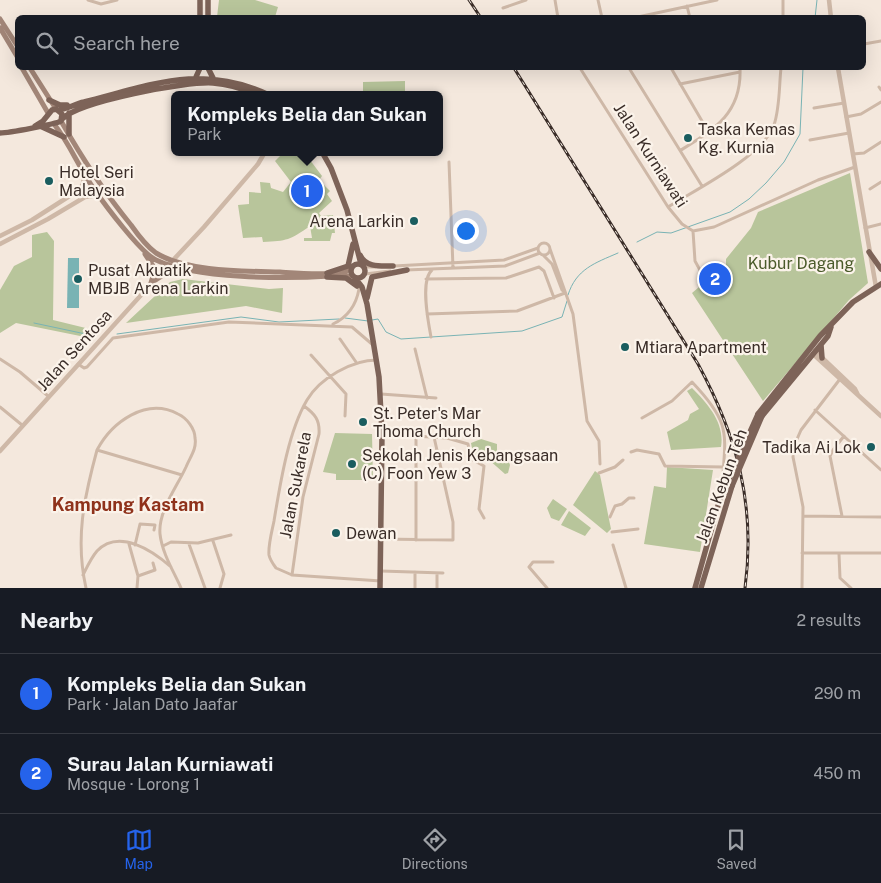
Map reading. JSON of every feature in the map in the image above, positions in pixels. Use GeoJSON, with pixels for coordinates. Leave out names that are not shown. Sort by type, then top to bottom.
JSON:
{"type":"FeatureCollection","features":[{"type":"Feature","properties":{"kind":"main road"},"geometry":{"type":"LineString","coordinates":[[200,0],[200,15]]}},
{"type":"Feature","properties":{"kind":"main road"},"geometry":{"type":"LineString","coordinates":[[208,0],[208,15]]}},
{"type":"Feature","properties":{"kind":"main road"},"geometry":{"type":"LineString","coordinates":[[0,19],[15,42]]}},
{"type":"Feature","properties":{"kind":"main road"},"geometry":{"type":"LineString","coordinates":[[0,28],[15,53]]}},
{"type":"Feature","properties":{"kind":"main road"},"geometry":{"type":"LineString","coordinates":[[23,70],[53,123],[66,136],[103,191],[140,237],[157,253],[173,260],[204,267],[354,277],[359,279],[365,275]]}},
{"type":"Feature","properties":{"kind":"main road"},"geometry":{"type":"LineString","coordinates":[[31,70],[57,110],[66,136],[81,167],[98,194],[143,250],[154,269],[151,283]]}},
{"type":"Feature","properties":{"kind":"main road"},"geometry":{"type":"LineString","coordinates":[[196,77],[199,70]]}},
{"type":"Feature","properties":{"kind":"main road"},"geometry":{"type":"LineString","coordinates":[[209,70],[213,78]]}},
{"type":"Feature","properties":{"kind":"main road"},"geometry":{"type":"LineString","coordinates":[[38,125],[47,112],[155,84],[196,77],[213,78],[259,91]]}},
{"type":"Feature","properties":{"kind":"main road"},"geometry":{"type":"LineString","coordinates":[[0,133],[53,123],[61,120],[69,113],[143,92],[190,83],[226,84],[246,91]]}},
{"type":"Feature","properties":{"kind":"main road"},"geometry":{"type":"LineString","coordinates":[[49,100],[60,105],[72,105]]}},
{"type":"Feature","properties":{"kind":"main road"},"geometry":{"type":"LineString","coordinates":[[66,136],[69,113]]}},
{"type":"Feature","properties":{"kind":"main road"},"geometry":{"type":"LineString","coordinates":[[38,125],[66,136]]}},
{"type":"Feature","properties":{"kind":"main road"},"geometry":{"type":"LineString","coordinates":[[324,156],[342,198],[358,266],[365,275],[369,316],[377,360],[382,434],[380,588]]}},
{"type":"Feature","properties":{"kind":"main road"},"geometry":{"type":"LineString","coordinates":[[327,275],[348,266],[354,243]]}},
{"type":"Feature","properties":{"kind":"main road"},"geometry":{"type":"LineString","coordinates":[[354,243],[364,261],[375,266],[393,266]]}},
{"type":"Feature","properties":{"kind":"main road"},"geometry":{"type":"LineString","coordinates":[[143,250],[154,260],[168,265],[194,270],[263,277],[327,275],[347,271],[358,266]]}},
{"type":"Feature","properties":{"kind":"main road"},"geometry":{"type":"LineString","coordinates":[[870,252],[881,268]]}},
{"type":"Feature","properties":{"kind":"main road"},"geometry":{"type":"LineString","coordinates":[[354,277],[358,266]]}},
{"type":"Feature","properties":{"kind":"main road"},"geometry":{"type":"LineString","coordinates":[[151,283],[173,270],[194,270]]}},
{"type":"Feature","properties":{"kind":"main road"},"geometry":{"type":"LineString","coordinates":[[367,301],[372,277],[407,270]]}},
{"type":"Feature","properties":{"kind":"main road"},"geometry":{"type":"LineString","coordinates":[[327,275],[351,280],[367,301]]}},
{"type":"Feature","properties":{"kind":"main road"},"geometry":{"type":"LineString","coordinates":[[354,277],[362,287],[367,301]]}},
{"type":"Feature","properties":{"kind":"main road","name":"Jalan Kebun Teh"},"geometry":{"type":"LineString","coordinates":[[701,588],[730,483],[760,415],[800,361],[828,336],[831,327],[853,302],[879,285]]}},
{"type":"Feature","properties":{"kind":"main road"},"geometry":{"type":"LineString","coordinates":[[809,360],[820,359],[818,343]]}},
{"type":"Feature","properties":{"kind":"main road","name":"Jalan Kebun Teh"},"geometry":{"type":"LineString","coordinates":[[760,415],[809,360],[818,343]]}},
{"type":"Feature","properties":{"kind":"main road"},"geometry":{"type":"LineString","coordinates":[[800,361],[814,352]]}},
{"type":"Feature","properties":{"kind":"main road","name":"Jalan Kebun Teh"},"geometry":{"type":"LineString","coordinates":[[695,588],[721,495],[730,483]]}},
{"type":"Feature","properties":{"kind":"street"},"geometry":{"type":"LineString","coordinates":[[88,0],[96,2],[117,0]]}},
{"type":"Feature","properties":{"kind":"street"},"geometry":{"type":"LineString","coordinates":[[503,8],[517,1],[526,0]]}},
{"type":"Feature","properties":{"kind":"street"},"geometry":{"type":"LineString","coordinates":[[555,0],[558,15]]}},
{"type":"Feature","properties":{"kind":"street"},"geometry":{"type":"LineString","coordinates":[[598,0],[601,15]]}},
{"type":"Feature","properties":{"kind":"street"},"geometry":{"type":"LineString","coordinates":[[646,15],[717,0]]}},
{"type":"Feature","properties":{"kind":"street"},"geometry":{"type":"LineString","coordinates":[[782,0],[783,15]]}},
{"type":"Feature","properties":{"kind":"street"},"geometry":{"type":"LineString","coordinates":[[829,0],[831,15]]}},
{"type":"Feature","properties":{"kind":"street"},"geometry":{"type":"LineString","coordinates":[[687,6],[689,15]]}},
{"type":"Feature","properties":{"kind":"street"},"geometry":{"type":"LineString","coordinates":[[866,44],[881,41]]}},
{"type":"Feature","properties":{"kind":"street","name":"Jalan Kurniawati"},"geometry":{"type":"LineString","coordinates":[[581,70],[668,207],[682,224],[692,230]]}},
{"type":"Feature","properties":{"kind":"street"},"geometry":{"type":"LineString","coordinates":[[630,70],[702,186]]}},
{"type":"Feature","properties":{"kind":"street"},"geometry":{"type":"LineString","coordinates":[[672,70],[709,133]]}},
{"type":"Feature","properties":{"kind":"street"},"geometry":{"type":"LineString","coordinates":[[668,207],[754,152],[768,138],[777,115],[781,70]]}},
{"type":"Feature","properties":{"kind":"street"},"geometry":{"type":"LineString","coordinates":[[838,70],[865,228],[879,285]]}},
{"type":"Feature","properties":{"kind":"street"},"geometry":{"type":"LineString","coordinates":[[680,84],[740,72],[738,90],[732,108],[724,120],[709,133],[681,150]]}},
{"type":"Feature","properties":{"kind":"street"},"geometry":{"type":"LineString","coordinates":[[846,117],[864,113],[881,102]]}},
{"type":"Feature","properties":{"kind":"street"},"geometry":{"type":"LineString","coordinates":[[814,108],[844,103]]}},
{"type":"Feature","properties":{"kind":"street"},"geometry":{"type":"LineString","coordinates":[[810,140],[849,132]]}},
{"type":"Feature","properties":{"kind":"street"},"geometry":{"type":"LineString","coordinates":[[852,154],[864,154],[881,142]]}},
{"type":"Feature","properties":{"kind":"street","name":"Jalan Sentosa"},"geometry":{"type":"LineString","coordinates":[[0,451],[151,283],[204,228],[263,156]]}},
{"type":"Feature","properties":{"kind":"street"},"geometry":{"type":"LineString","coordinates":[[449,162],[453,268]]}},
{"type":"Feature","properties":{"kind":"street"},"geometry":{"type":"LineString","coordinates":[[0,236],[32,220],[79,190],[85,178],[81,167]]}},
{"type":"Feature","properties":{"kind":"street"},"geometry":{"type":"LineString","coordinates":[[707,283],[694,261],[692,230],[702,231],[714,227],[818,180],[855,167]]}},
{"type":"Feature","properties":{"kind":"street"},"geometry":{"type":"LineString","coordinates":[[870,189],[881,182]]}},
{"type":"Feature","properties":{"kind":"street"},"geometry":{"type":"LineString","coordinates":[[0,244],[85,197],[98,194]]}},
{"type":"Feature","properties":{"kind":"street"},"geometry":{"type":"LineString","coordinates":[[865,228],[881,224]]}},
{"type":"Feature","properties":{"kind":"street"},"geometry":{"type":"LineString","coordinates":[[358,266],[504,260],[538,248],[542,243],[546,243],[550,249],[565,293]]}},
{"type":"Feature","properties":{"kind":"street"},"geometry":{"type":"LineString","coordinates":[[538,248],[550,260],[562,290],[568,298],[577,335],[588,424],[601,446],[600,464]]}},
{"type":"Feature","properties":{"kind":"street"},"geometry":{"type":"LineString","coordinates":[[365,275],[407,270],[505,266],[547,254],[550,249]]}},
{"type":"Feature","properties":{"kind":"street"},"geometry":{"type":"LineString","coordinates":[[416,270],[426,279],[506,278],[539,267],[544,270],[554,298]]}},
{"type":"Feature","properties":{"kind":"street"},"geometry":{"type":"LineString","coordinates":[[431,337],[427,314],[426,279],[431,271],[436,269]]}},
{"type":"Feature","properties":{"kind":"street"},"geometry":{"type":"LineString","coordinates":[[330,326],[348,315],[357,299],[359,289]]}},
{"type":"Feature","properties":{"kind":"street"},"geometry":{"type":"LineString","coordinates":[[427,314],[517,311],[565,293]]}},
{"type":"Feature","properties":{"kind":"street"},"geometry":{"type":"LineString","coordinates":[[78,364],[84,368],[87,367],[114,338],[221,322],[356,328],[375,347]]}},
{"type":"Feature","properties":{"kind":"street"},"geometry":{"type":"LineString","coordinates":[[340,339],[356,362]]}},
{"type":"Feature","properties":{"kind":"street"},"geometry":{"type":"LineString","coordinates":[[416,349],[427,398]]}},
{"type":"Feature","properties":{"kind":"street"},"geometry":{"type":"LineString","coordinates":[[814,352],[840,379],[881,416]]}},
{"type":"Feature","properties":{"kind":"street"},"geometry":{"type":"LineString","coordinates":[[311,354],[346,394],[345,416]]}},
{"type":"Feature","properties":{"kind":"street"},"geometry":{"type":"LineString","coordinates":[[0,359],[20,372],[48,396]]}},
{"type":"Feature","properties":{"kind":"street"},"geometry":{"type":"LineString","coordinates":[[820,359],[855,389],[859,396]]}},
{"type":"Feature","properties":{"kind":"street"},"geometry":{"type":"LineString","coordinates":[[377,360],[356,362],[332,377],[313,391],[304,406],[282,475],[269,553],[275,566],[292,575],[380,581]]}},
{"type":"Feature","properties":{"kind":"street"},"geometry":{"type":"LineString","coordinates":[[802,588],[804,516],[793,449],[797,436],[840,379]]}},
{"type":"Feature","properties":{"kind":"street"},"geometry":{"type":"LineString","coordinates":[[642,418],[672,401],[692,382],[712,403],[726,436],[721,495]]}},
{"type":"Feature","properties":{"kind":"street"},"geometry":{"type":"LineString","coordinates":[[380,394],[436,398]]}},
{"type":"Feature","properties":{"kind":"street","name":"Jalan Sukarela"},"geometry":{"type":"LineString","coordinates":[[292,575],[303,497],[320,424],[313,412],[304,406]]}},
{"type":"Feature","properties":{"kind":"street"},"geometry":{"type":"LineString","coordinates":[[0,407],[22,425]]}},
{"type":"Feature","properties":{"kind":"street"},"geometry":{"type":"LineString","coordinates":[[86,588],[83,576],[80,530],[97,450],[109,432],[134,414],[148,408],[166,409],[184,417],[195,436],[194,451],[177,483],[162,522],[160,534],[181,588]]}},
{"type":"Feature","properties":{"kind":"street"},"geometry":{"type":"LineString","coordinates":[[815,410],[881,470]]}},
{"type":"Feature","properties":{"kind":"street"},"geometry":{"type":"LineString","coordinates":[[382,434],[451,438],[468,444],[472,459],[483,464],[484,475],[478,509],[484,518]]}},
{"type":"Feature","properties":{"kind":"street"},"geometry":{"type":"LineString","coordinates":[[416,436],[416,540]]}},
{"type":"Feature","properties":{"kind":"street"},"geometry":{"type":"LineString","coordinates":[[842,516],[830,456],[844,436]]}},
{"type":"Feature","properties":{"kind":"street"},"geometry":{"type":"LineString","coordinates":[[380,539],[453,540],[453,522],[434,437]]}},
{"type":"Feature","properties":{"kind":"street"},"geometry":{"type":"LineString","coordinates":[[97,450],[182,475]]}},
{"type":"Feature","properties":{"kind":"street"},"geometry":{"type":"LineString","coordinates":[[631,452],[638,450],[659,454],[665,466],[723,467]]}},
{"type":"Feature","properties":{"kind":"street"},"geometry":{"type":"LineString","coordinates":[[599,473],[615,467],[623,460]]}},
{"type":"Feature","properties":{"kind":"street"},"geometry":{"type":"LineString","coordinates":[[173,471],[177,483]]}},
{"type":"Feature","properties":{"kind":"street"},"geometry":{"type":"LineString","coordinates":[[610,517],[615,506],[622,504],[629,498],[634,498]]}},
{"type":"Feature","properties":{"kind":"street"},"geometry":{"type":"LineString","coordinates":[[804,516],[881,517]]}},
{"type":"Feature","properties":{"kind":"street"},"geometry":{"type":"LineString","coordinates":[[135,545],[140,524],[155,525],[154,530]]}},
{"type":"Feature","properties":{"kind":"street"},"geometry":{"type":"LineString","coordinates":[[612,532],[638,530]]}},
{"type":"Feature","properties":{"kind":"street"},"geometry":{"type":"LineString","coordinates":[[158,556],[164,547],[171,542],[189,544],[213,541],[231,534]]}},
{"type":"Feature","properties":{"kind":"street"},"geometry":{"type":"LineString","coordinates":[[213,541],[224,574],[220,588]]}},
{"type":"Feature","properties":{"kind":"street"},"geometry":{"type":"LineString","coordinates":[[83,576],[94,555],[102,547],[119,542],[135,545],[158,556],[172,568]]}},
{"type":"Feature","properties":{"kind":"street"},"geometry":{"type":"LineString","coordinates":[[129,543],[138,576],[137,588]]}},
{"type":"Feature","properties":{"kind":"street"},"geometry":{"type":"LineString","coordinates":[[189,544],[205,588]]}},
{"type":"Feature","properties":{"kind":"street"},"geometry":{"type":"LineString","coordinates":[[613,545],[626,588]]}},
{"type":"Feature","properties":{"kind":"street"},"geometry":{"type":"LineString","coordinates":[[802,553],[881,553]]}},
{"type":"Feature","properties":{"kind":"street"},"geometry":{"type":"LineString","coordinates":[[839,554],[840,578],[851,588]]}},
{"type":"Feature","properties":{"kind":"street"},"geometry":{"type":"LineString","coordinates":[[547,588],[529,567],[533,562],[553,562]]}},
{"type":"Feature","properties":{"kind":"street"},"geometry":{"type":"LineString","coordinates":[[138,576],[155,570],[153,563]]}},
{"type":"Feature","properties":{"kind":"street"},"geometry":{"type":"LineString","coordinates":[[381,571],[443,573]]}},
{"type":"Feature","properties":{"kind":"street"},"geometry":{"type":"LineString","coordinates":[[415,572],[415,588]]}},
{"type":"Feature","properties":{"kind":"street"},"geometry":{"type":"LineString","coordinates":[[437,573],[437,588]]}},
{"type":"Feature","properties":{"kind":"green space"},"geometry":{"type":"Polygon","coordinates":[[[219,0],[255,0],[278,7],[276,15],[217,15],[219,0]]]}},
{"type":"Feature","properties":{"kind":"green space"},"geometry":{"type":"Polygon","coordinates":[[[405,81],[405,91],[363,91],[363,82],[405,81]]]}},
{"type":"Feature","properties":{"kind":"green space"},"geometry":{"type":"Polygon","coordinates":[[[280,156],[307,156],[322,176],[319,180],[330,191],[327,194],[332,201],[319,213],[321,216],[333,215],[335,233],[332,233],[330,241],[304,241],[304,238],[312,238],[310,226],[293,237],[283,240],[263,242],[262,237],[243,238],[238,205],[249,204],[249,192],[261,193],[260,182],[270,183],[271,188],[283,192],[291,182],[275,161],[280,156]]]}},
{"type":"Feature","properties":{"kind":"green space","name":"Kubur Dagang"},"geometry":{"type":"Polygon","coordinates":[[[850,173],[868,283],[849,300],[763,401],[692,293],[705,282],[714,293],[726,278],[726,259],[751,228],[758,212],[850,173]]]}},
{"type":"Feature","properties":{"kind":"green space"},"geometry":{"type":"Polygon","coordinates":[[[47,232],[54,241],[53,320],[98,331],[95,339],[16,323],[0,333],[0,290],[14,266],[32,257],[32,235],[47,232]]]}},
{"type":"Feature","properties":{"kind":"green space"},"geometry":{"type":"Polygon","coordinates":[[[183,279],[269,289],[283,288],[282,313],[246,306],[126,323],[170,282],[183,279]]]}},
{"type":"Feature","properties":{"kind":"green space"},"geometry":{"type":"Polygon","coordinates":[[[692,388],[709,407],[718,422],[722,438],[721,447],[671,450],[667,432],[688,420],[690,414],[699,409],[687,391],[692,388]]]}},
{"type":"Feature","properties":{"kind":"green space"},"geometry":{"type":"Polygon","coordinates":[[[335,433],[372,434],[373,480],[336,480],[336,474],[323,472],[335,433]]]}},
{"type":"Feature","properties":{"kind":"green space"},"geometry":{"type":"Polygon","coordinates":[[[481,439],[497,444],[497,452],[507,458],[510,465],[508,473],[505,474],[488,459],[474,459],[471,443],[481,439]]]}},
{"type":"Feature","properties":{"kind":"green space"},"geometry":{"type":"Polygon","coordinates":[[[667,467],[713,470],[700,552],[644,544],[654,486],[666,488],[667,467]]]}},
{"type":"Feature","properties":{"kind":"green space"},"geometry":{"type":"Polygon","coordinates":[[[595,471],[600,475],[611,529],[607,533],[573,505],[595,471]]]}},
{"type":"Feature","properties":{"kind":"green space"},"geometry":{"type":"Polygon","coordinates":[[[553,499],[567,509],[559,521],[551,518],[547,508],[553,499]]]}},
{"type":"Feature","properties":{"kind":"green space"},"geometry":{"type":"Polygon","coordinates":[[[569,511],[591,528],[585,536],[561,525],[569,511]]]}},
{"type":"Feature","properties":{"kind":"water"},"geometry":{"type":"Polygon","coordinates":[[[68,258],[79,258],[79,308],[67,308],[68,258]]]}},
{"type":"Feature","properties":{"kind":"waterway"},"geometry":{"type":"LineString","coordinates":[[815,15],[817,0]]}},
{"type":"Feature","properties":{"kind":"waterway"},"geometry":{"type":"LineString","coordinates":[[637,242],[657,232],[671,233],[730,212],[749,199],[766,183],[784,162],[800,134],[803,70]]}},
{"type":"Feature","properties":{"kind":"waterway"},"geometry":{"type":"LineString","coordinates":[[568,295],[581,273],[594,264],[618,253]]}},
{"type":"Feature","properties":{"kind":"waterway"},"geometry":{"type":"LineString","coordinates":[[372,320],[378,319],[386,332],[401,339],[522,331],[562,317],[567,301]]}},
{"type":"Feature","properties":{"kind":"waterway"},"geometry":{"type":"LineString","coordinates":[[117,334],[241,317],[279,322],[339,319]]}},
{"type":"Feature","properties":{"kind":"waterway"},"geometry":{"type":"LineString","coordinates":[[345,318],[368,321]]}},
{"type":"Feature","properties":{"kind":"waterway"},"geometry":{"type":"LineString","coordinates":[[34,323],[95,336]]}},
{"type":"Feature","properties":{"kind":"railway"},"geometry":{"type":"LineString","coordinates":[[469,0],[479,15]]}},
{"type":"Feature","properties":{"kind":"railway"},"geometry":{"type":"LineString","coordinates":[[515,70],[698,364],[712,391],[733,445],[745,500],[748,528],[745,588]]}},
{"type":"Feature","properties":{"kind":"place","name":"Taska Kemas Kg. Kurnia"},"geometry":{"type":"Point","coordinates":[688,138]}},
{"type":"Feature","properties":{"kind":"place","name":"Hotel Seri Malaysia"},"geometry":{"type":"Point","coordinates":[49,181]}},
{"type":"Feature","properties":{"kind":"place","name":"Kompleks Belia dan Sukan"},"geometry":{"type":"Point","coordinates":[307,191]}},
{"type":"Feature","properties":{"kind":"place","name":"Arena Larkin"},"geometry":{"type":"Point","coordinates":[414,221]}},
{"type":"Feature","properties":{"kind":"place","name":"Pusat Akuatik MBJB Arena Larkin"},"geometry":{"type":"Point","coordinates":[78,279]}},
{"type":"Feature","properties":{"kind":"place","name":"Surau Jalan Kurniawati"},"geometry":{"type":"Point","coordinates":[715,279]}},
{"type":"Feature","properties":{"kind":"place","name":"Mtiara Apartment"},"geometry":{"type":"Point","coordinates":[625,347]}},
{"type":"Feature","properties":{"kind":"place","name":"St. Peter's Mar Thoma Church"},"geometry":{"type":"Point","coordinates":[363,422]}},
{"type":"Feature","properties":{"kind":"place","name":"Tadika Ai Lok"},"geometry":{"type":"Point","coordinates":[871,447]}},
{"type":"Feature","properties":{"kind":"place","name":"Sekolah Jenis Kebangsaan (C) Foon Yew 3"},"geometry":{"type":"Point","coordinates":[352,464]}},
{"type":"Feature","properties":{"kind":"place","name":"Dewan"},"geometry":{"type":"Point","coordinates":[336,533]}},
{"type":"Feature","properties":{"kind":"district","name":"Kampung Kastam"},"geometry":{"type":"Point","coordinates":[128,505]}}]}
